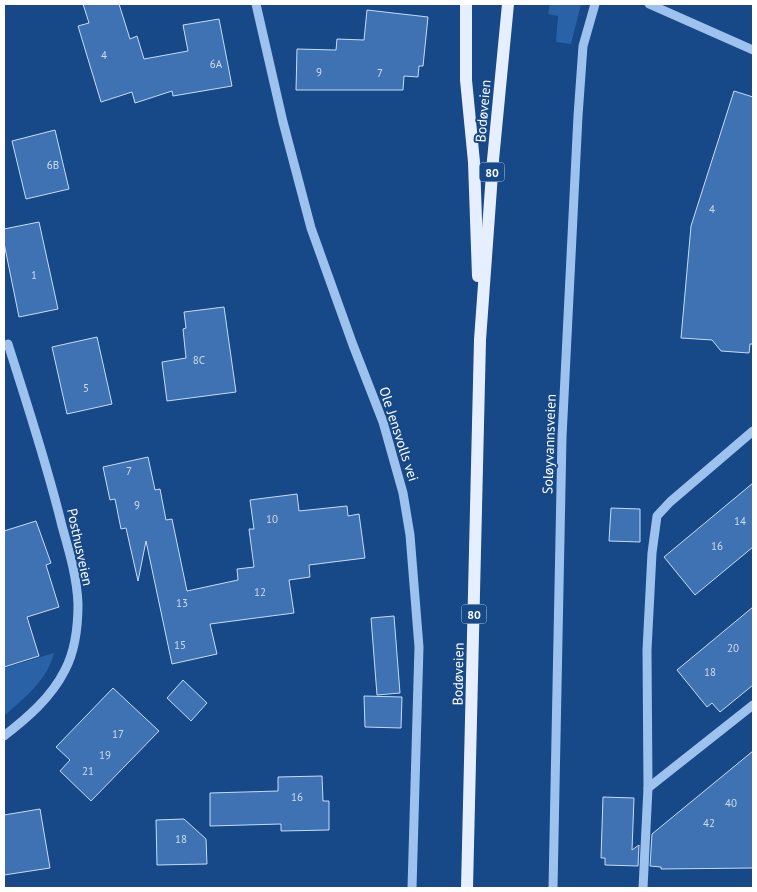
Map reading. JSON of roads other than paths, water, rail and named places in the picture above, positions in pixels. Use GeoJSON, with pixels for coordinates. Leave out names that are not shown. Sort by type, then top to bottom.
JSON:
{"type":"FeatureCollection","features":[{"type":"Feature","properties":{"kind":"main road","name":"Bodøveien"},"geometry":{"type":"LineString","coordinates":[[466,4],[466,80],[474,162],[480,340]]}},
{"type":"Feature","properties":{"kind":"main road","name":"Bodøveien"},"geometry":{"type":"LineString","coordinates":[[467,888],[480,340],[493,160],[508,4]]}},
{"type":"Feature","properties":{"kind":"street","name":"Ole Jensvolls vei"},"geometry":{"type":"LineString","coordinates":[[256,4],[283,122],[311,228],[394,454],[408,518],[415,581],[418,647],[412,888]]}},
{"type":"Feature","properties":{"kind":"street","name":"Soløyvannsveien"},"geometry":{"type":"LineString","coordinates":[[553,888],[562,437],[574,184],[583,46],[596,4]]}},
{"type":"Feature","properties":{"kind":"street"},"geometry":{"type":"LineString","coordinates":[[649,4],[753,50]]}},
{"type":"Feature","properties":{"kind":"street","name":"Posthusveien"},"geometry":{"type":"LineString","coordinates":[[4,736],[31,715],[66,670],[73,647],[78,604],[73,569],[53,490],[8,344]]}},
{"type":"Feature","properties":{"kind":"street"},"geometry":{"type":"LineString","coordinates":[[643,888],[648,788],[647,650],[652,553],[657,516],[670,502],[753,431]]}},
{"type":"Feature","properties":{"kind":"street"},"geometry":{"type":"LineString","coordinates":[[648,788],[753,705]]}}]}
